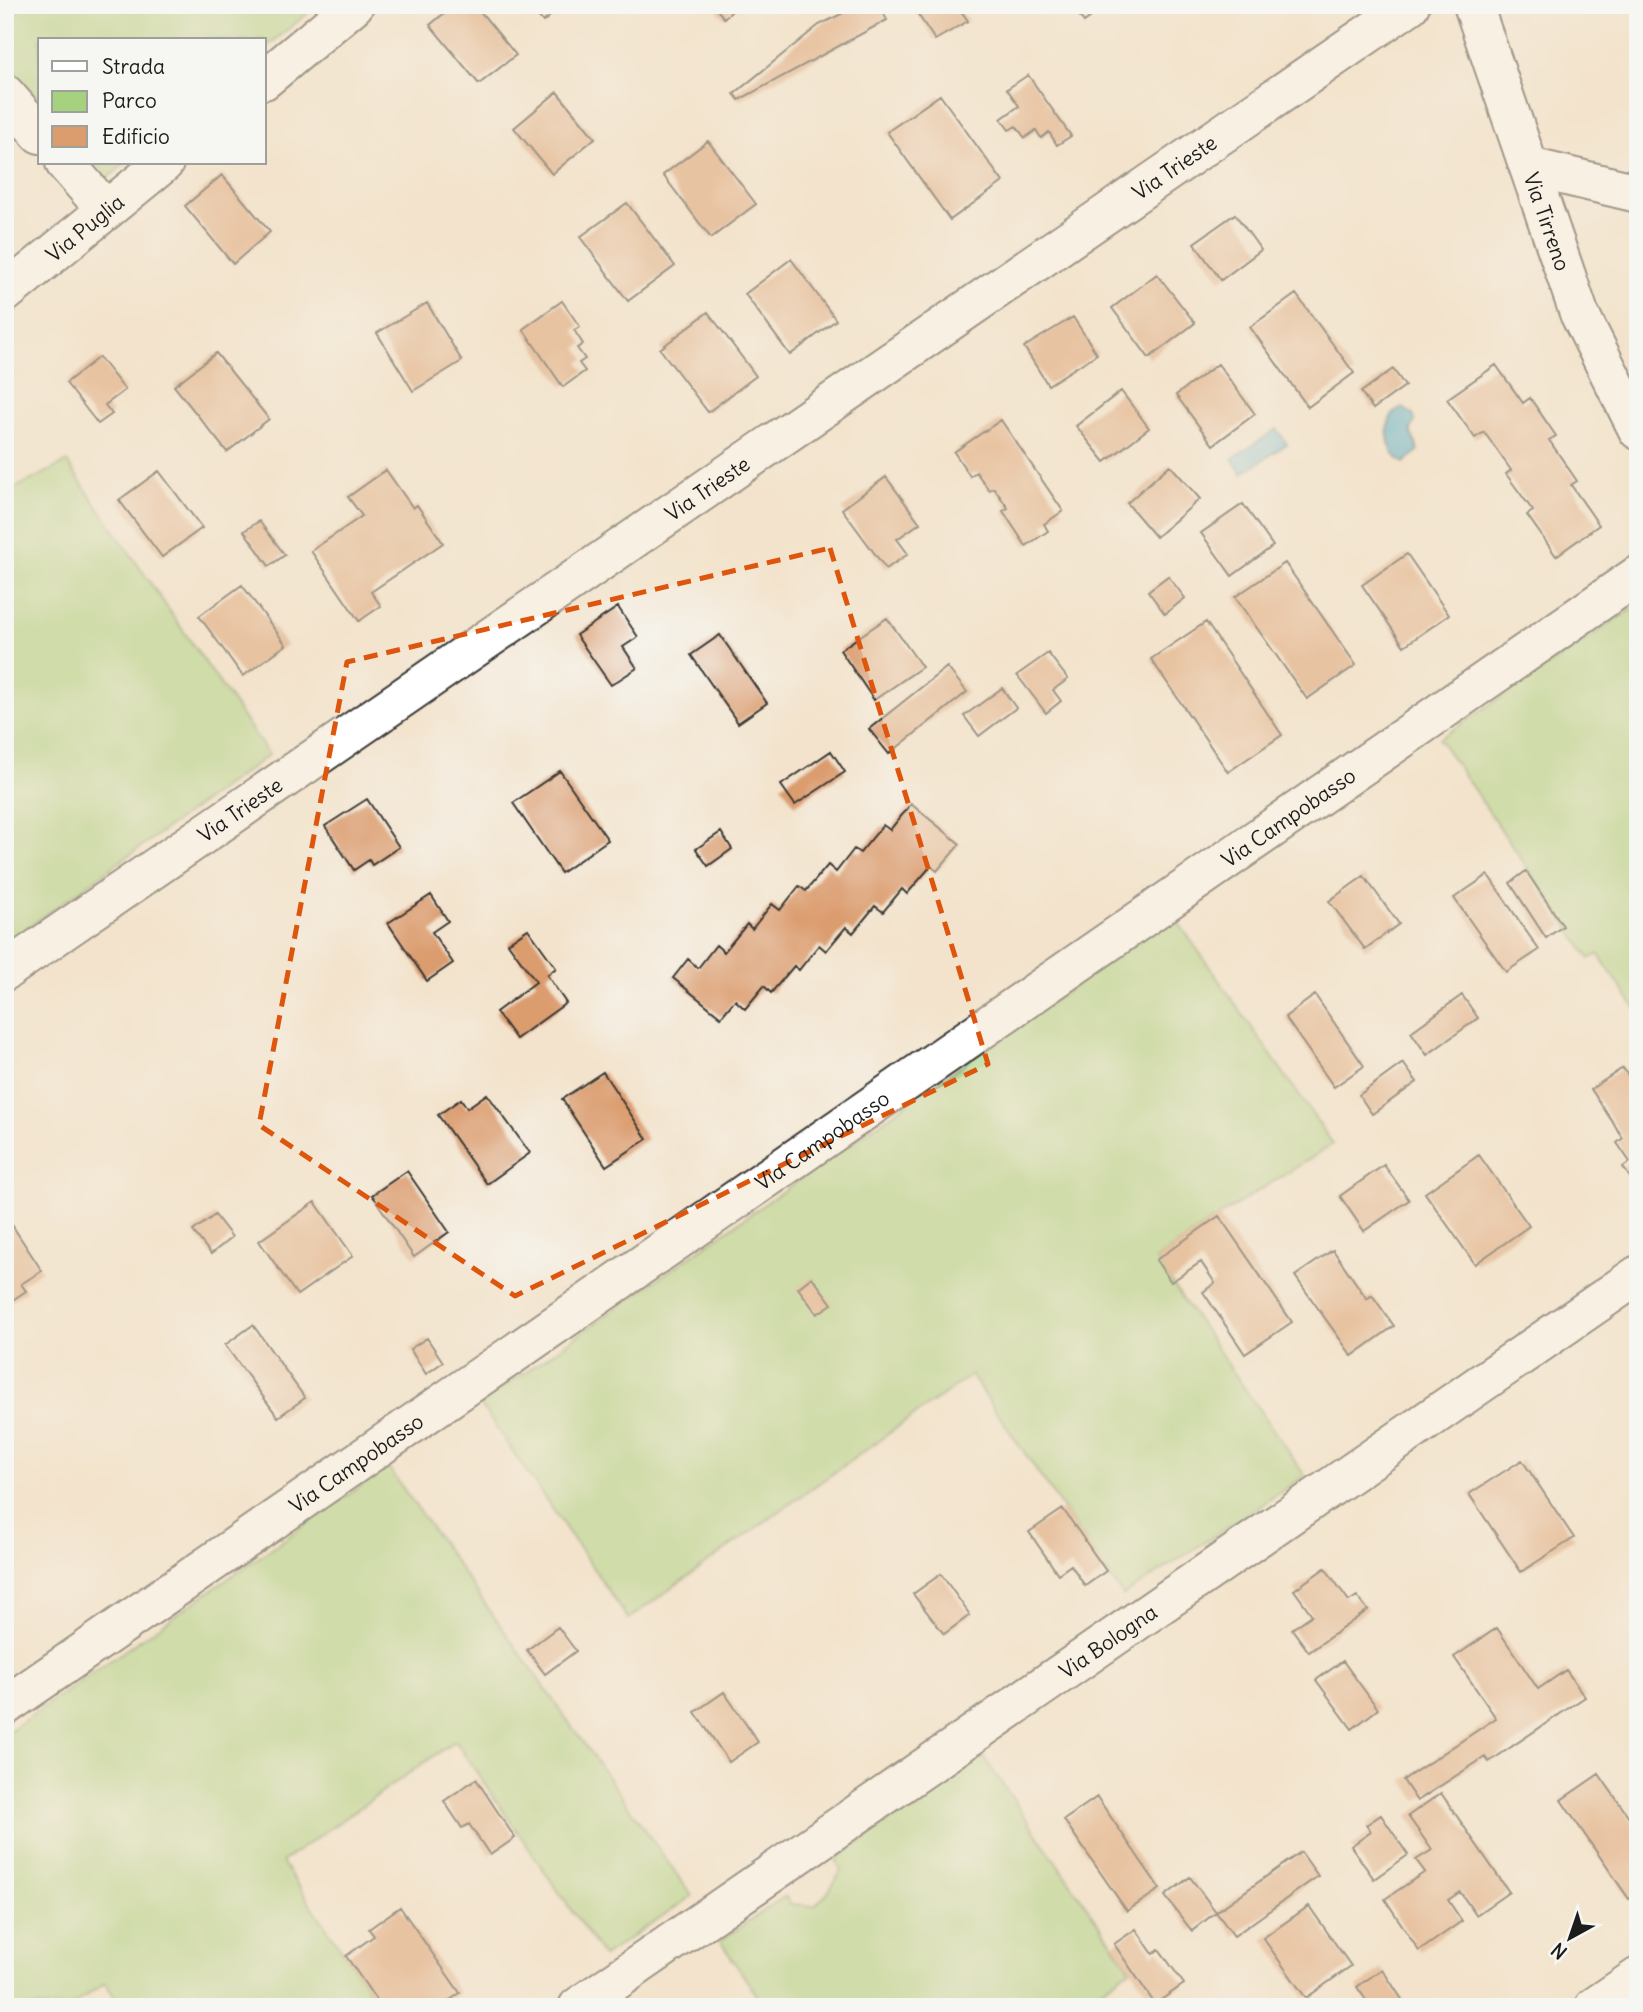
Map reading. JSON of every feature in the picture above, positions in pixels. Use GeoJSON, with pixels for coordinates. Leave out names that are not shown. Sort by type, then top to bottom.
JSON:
{"type":"FeatureCollection","features":[{"type":"Feature","properties":{"kind":"street"},"geometry":{"type":"LineString","coordinates":[[266,78],[354,5]]}},
{"type":"Feature","properties":{"kind":"street","name":"Via Trieste"},"geometry":{"type":"LineString","coordinates":[[5,971],[1410,5]]}},
{"type":"Feature","properties":{"kind":"street","name":"Via Tirreno"},"geometry":{"type":"LineString","coordinates":[[1473,5],[1579,313],[1638,430]]}},
{"type":"Feature","properties":{"kind":"street"},"geometry":{"type":"LineString","coordinates":[[5,94],[38,132]]}},
{"type":"Feature","properties":{"kind":"street"},"geometry":{"type":"LineString","coordinates":[[66,164],[106,210]]}},
{"type":"Feature","properties":{"kind":"street","name":"Via Puglia"},"geometry":{"type":"LineString","coordinates":[[5,293],[163,164]]}},
{"type":"Feature","properties":{"kind":"street"},"geometry":{"type":"LineString","coordinates":[[1529,167],[1638,193]]}},
{"type":"Feature","properties":{"kind":"street","name":"Via Campobasso"},"geometry":{"type":"LineString","coordinates":[[5,1706],[1638,575]]}},
{"type":"Feature","properties":{"kind":"street","name":"Via Bologna"},"geometry":{"type":"LineString","coordinates":[[578,2007],[1638,1275]]}},
{"type":"Feature","properties":{"kind":"street"},"geometry":{"type":"LineString","coordinates":[[1594,2007],[1638,1977]]}},
{"type":"Feature","properties":{"kind":"highlighted area"},"geometry":{"type":"Polygon","coordinates":[[[830,548],[988,1064],[515,1296],[259,1125],[347,662],[830,548]]]}},
{"type":"Feature","properties":{"kind":"green space"},"geometry":{"type":"Polygon","coordinates":[[[5,5],[318,5],[266,47],[266,38],[38,38],[38,101],[5,60],[5,5]]]}},
{"type":"Feature","properties":{"kind":"green space"},"geometry":{"type":"Polygon","coordinates":[[[90,164],[125,164],[104,181],[90,164]]]}},
{"type":"Feature","properties":{"kind":"green space"},"geometry":{"type":"Polygon","coordinates":[[[67,462],[269,755],[5,944],[5,493],[67,462]]]}},
{"type":"Feature","properties":{"kind":"green space"},"geometry":{"type":"Polygon","coordinates":[[[1638,605],[1638,1012],[1598,954],[1590,959],[1439,739],[1638,605]]]}},
{"type":"Feature","properties":{"kind":"green space"},"geometry":{"type":"Polygon","coordinates":[[[1174,916],[1333,1144],[1219,1216],[1156,1260],[1305,1476],[1123,1596],[971,1375],[628,1619],[480,1404],[1174,916]]]}},
{"type":"Feature","properties":{"kind":"green space"},"geometry":{"type":"Polygon","coordinates":[[[388,1467],[692,1896],[603,1956],[455,1741],[282,1862],[381,2007],[122,2007],[105,1983],[70,2007],[5,2007],[5,1734],[388,1467]]]}},
{"type":"Feature","properties":{"kind":"green space"},"geometry":{"type":"Polygon","coordinates":[[[983,1756],[1130,1969],[1076,2007],[765,2007],[720,1941],[785,1896],[790,1904],[815,1906],[829,1891],[841,1871],[836,1859],[983,1756]]]}},
{"type":"Feature","properties":{"kind":"water"},"geometry":{"type":"Polygon","coordinates":[[[1403,408],[1413,415],[1415,421],[1411,434],[1418,451],[1404,463],[1393,452],[1388,435],[1391,418],[1403,408]]]}},
{"type":"Feature","properties":{"kind":"water"},"geometry":{"type":"Polygon","coordinates":[[[1277,429],[1287,444],[1242,474],[1232,459],[1277,429]]]}},
{"type":"Feature","properties":{"kind":"building"},"geometry":{"type":"Polygon","coordinates":[[[454,5],[475,5],[516,55],[479,84],[430,25],[454,5]]]}},
{"type":"Feature","properties":{"kind":"building"},"geometry":{"type":"Polygon","coordinates":[[[529,5],[563,5],[543,22],[529,5]]]}},
{"type":"Feature","properties":{"kind":"building"},"geometry":{"type":"Polygon","coordinates":[[[713,5],[739,5],[724,18],[713,5]]]}},
{"type":"Feature","properties":{"kind":"building"},"geometry":{"type":"Polygon","coordinates":[[[859,5],[879,5],[887,20],[739,100],[734,94],[819,25],[859,5]]]}},
{"type":"Feature","properties":{"kind":"building"},"geometry":{"type":"Polygon","coordinates":[[[957,5],[968,21],[935,40],[913,7],[957,5]]]}},
{"type":"Feature","properties":{"kind":"building"},"geometry":{"type":"Polygon","coordinates":[[[1071,5],[1107,5],[1084,22],[1071,5]]]}},
{"type":"Feature","properties":{"kind":"building"},"geometry":{"type":"Polygon","coordinates":[[[1028,75],[1071,136],[1057,145],[1049,132],[1041,138],[1036,130],[1025,138],[1016,126],[1009,130],[1001,119],[1019,106],[1007,89],[1028,75]]]}},
{"type":"Feature","properties":{"kind":"building"},"geometry":{"type":"Polygon","coordinates":[[[557,92],[595,138],[552,174],[514,128],[557,92]]]}},
{"type":"Feature","properties":{"kind":"building"},"geometry":{"type":"Polygon","coordinates":[[[940,95],[1003,182],[950,220],[887,132],[940,95]]]}},
{"type":"Feature","properties":{"kind":"building"},"geometry":{"type":"Polygon","coordinates":[[[708,141],[756,204],[711,238],[663,175],[708,141]]]}},
{"type":"Feature","properties":{"kind":"building"},"geometry":{"type":"Polygon","coordinates":[[[222,175],[270,232],[233,264],[185,206],[222,175]]]}},
{"type":"Feature","properties":{"kind":"building"},"geometry":{"type":"Polygon","coordinates":[[[627,203],[675,266],[628,301],[580,237],[627,203]]]}},
{"type":"Feature","properties":{"kind":"building"},"geometry":{"type":"Polygon","coordinates":[[[1235,214],[1261,250],[1221,280],[1194,243],[1235,214]]]}},
{"type":"Feature","properties":{"kind":"building"},"geometry":{"type":"Polygon","coordinates":[[[1633,227],[1638,227],[1638,253],[1636,253],[1633,227]]]}},
{"type":"Feature","properties":{"kind":"building"},"geometry":{"type":"Polygon","coordinates":[[[791,259],[836,320],[790,355],[745,294],[791,259]]]}},
{"type":"Feature","properties":{"kind":"building"},"geometry":{"type":"Polygon","coordinates":[[[1157,274],[1195,323],[1149,358],[1112,308],[1157,274]]]}},
{"type":"Feature","properties":{"kind":"building"},"geometry":{"type":"Polygon","coordinates":[[[1296,294],[1354,373],[1308,407],[1250,327],[1296,294]]]}},
{"type":"Feature","properties":{"kind":"building"},"geometry":{"type":"Polygon","coordinates":[[[562,301],[580,327],[574,330],[583,344],[577,348],[585,359],[579,363],[585,371],[563,387],[523,329],[562,301]]]}},
{"type":"Feature","properties":{"kind":"building"},"geometry":{"type":"Polygon","coordinates":[[[427,303],[462,361],[413,391],[377,333],[427,303]]]}},
{"type":"Feature","properties":{"kind":"building"},"geometry":{"type":"Polygon","coordinates":[[[708,312],[756,376],[708,412],[660,349],[708,312]]]}},
{"type":"Feature","properties":{"kind":"building"},"geometry":{"type":"Polygon","coordinates":[[[1073,317],[1097,354],[1048,385],[1024,347],[1073,317]]]}},
{"type":"Feature","properties":{"kind":"building"},"geometry":{"type":"Polygon","coordinates":[[[216,353],[269,419],[227,452],[174,386],[216,353]]]}},
{"type":"Feature","properties":{"kind":"building"},"geometry":{"type":"Polygon","coordinates":[[[99,357],[125,390],[105,405],[112,414],[98,424],[66,383],[99,357]]]}},
{"type":"Feature","properties":{"kind":"building"},"geometry":{"type":"Polygon","coordinates":[[[1218,364],[1255,414],[1213,445],[1176,395],[1218,364]]]}},
{"type":"Feature","properties":{"kind":"building"},"geometry":{"type":"Polygon","coordinates":[[[1496,365],[1523,403],[1530,398],[1556,436],[1549,440],[1577,481],[1571,485],[1599,525],[1556,556],[1527,515],[1533,511],[1506,474],[1511,470],[1484,432],[1475,438],[1447,399],[1496,365]]]}},
{"type":"Feature","properties":{"kind":"building"},"geometry":{"type":"Polygon","coordinates":[[[1393,369],[1405,386],[1373,409],[1361,392],[1393,369]]]}},
{"type":"Feature","properties":{"kind":"building"},"geometry":{"type":"Polygon","coordinates":[[[1121,391],[1149,428],[1105,462],[1076,426],[1121,391]]]}},
{"type":"Feature","properties":{"kind":"building"},"geometry":{"type":"Polygon","coordinates":[[[1001,420],[1063,511],[1044,524],[1048,531],[1026,546],[1003,511],[1008,508],[994,488],[989,490],[976,472],[970,476],[954,452],[1001,420]]]}},
{"type":"Feature","properties":{"kind":"building"},"geometry":{"type":"Polygon","coordinates":[[[1170,465],[1200,499],[1156,537],[1127,503],[1170,465]]]}},
{"type":"Feature","properties":{"kind":"building"},"geometry":{"type":"Polygon","coordinates":[[[386,470],[413,508],[417,505],[443,543],[371,592],[381,606],[359,621],[311,551],[362,516],[348,497],[386,470]]]}},
{"type":"Feature","properties":{"kind":"building"},"geometry":{"type":"Polygon","coordinates":[[[159,471],[202,528],[162,557],[119,500],[159,471]]]}},
{"type":"Feature","properties":{"kind":"building"},"geometry":{"type":"Polygon","coordinates":[[[886,477],[920,523],[897,539],[908,554],[886,569],[842,509],[886,477]]]}},
{"type":"Feature","properties":{"kind":"building"},"geometry":{"type":"Polygon","coordinates":[[[1243,504],[1273,546],[1232,576],[1201,533],[1243,504]]]}},
{"type":"Feature","properties":{"kind":"building"},"geometry":{"type":"Polygon","coordinates":[[[259,521],[285,555],[269,566],[244,531],[259,521]]]}},
{"type":"Feature","properties":{"kind":"building"},"geometry":{"type":"Polygon","coordinates":[[[1407,554],[1449,615],[1404,646],[1362,585],[1407,554]]]}},
{"type":"Feature","properties":{"kind":"building"},"geometry":{"type":"Polygon","coordinates":[[[1285,563],[1356,665],[1307,699],[1235,597],[1285,563]]]}},
{"type":"Feature","properties":{"kind":"building"},"geometry":{"type":"Polygon","coordinates":[[[1168,576],[1185,598],[1165,614],[1148,591],[1168,576]]]}},
{"type":"Feature","properties":{"kind":"building"},"geometry":{"type":"Polygon","coordinates":[[[242,585],[286,645],[243,676],[199,616],[242,585]]]}},
{"type":"Feature","properties":{"kind":"building"},"geometry":{"type":"Polygon","coordinates":[[[618,607],[638,637],[623,647],[637,668],[611,685],[576,635],[618,607]]]}},
{"type":"Feature","properties":{"kind":"building"},"geometry":{"type":"Polygon","coordinates":[[[887,618],[922,667],[874,700],[840,650],[887,618]]]}},
{"type":"Feature","properties":{"kind":"building"},"geometry":{"type":"Polygon","coordinates":[[[1206,622],[1282,735],[1228,772],[1151,659],[1206,622]]]}},
{"type":"Feature","properties":{"kind":"building"},"geometry":{"type":"Polygon","coordinates":[[[720,635],[767,703],[738,723],[691,655],[720,635]]]}},
{"type":"Feature","properties":{"kind":"building"},"geometry":{"type":"Polygon","coordinates":[[[1048,653],[1068,679],[1053,690],[1061,701],[1046,713],[1017,675],[1048,653]]]}},
{"type":"Feature","properties":{"kind":"building"},"geometry":{"type":"Polygon","coordinates":[[[947,667],[967,692],[889,754],[869,729],[947,667]]]}},
{"type":"Feature","properties":{"kind":"building"},"geometry":{"type":"Polygon","coordinates":[[[1002,688],[1016,708],[979,736],[964,716],[1002,688]]]}},
{"type":"Feature","properties":{"kind":"building"},"geometry":{"type":"Polygon","coordinates":[[[831,751],[845,772],[795,805],[781,785],[831,751]]]}},
{"type":"Feature","properties":{"kind":"building"},"geometry":{"type":"Polygon","coordinates":[[[560,771],[608,840],[561,873],[513,803],[560,771]]]}},
{"type":"Feature","properties":{"kind":"building"},"geometry":{"type":"Polygon","coordinates":[[[367,799],[399,847],[372,865],[369,860],[354,870],[325,826],[367,799]]]}},
{"type":"Feature","properties":{"kind":"building"},"geometry":{"type":"Polygon","coordinates":[[[911,804],[960,844],[937,871],[931,866],[907,894],[902,889],[883,912],[875,906],[853,933],[846,927],[826,951],[819,945],[799,970],[794,966],[771,993],[764,986],[745,1009],[735,1000],[721,1017],[673,978],[688,959],[698,968],[716,945],[724,952],[747,924],[752,929],[772,904],[780,910],[799,886],[806,891],[828,865],[836,872],[854,849],[860,853],[883,825],[890,830],[911,804]]]}},
{"type":"Feature","properties":{"kind":"building"},"geometry":{"type":"Polygon","coordinates":[[[721,832],[732,849],[708,866],[696,849],[721,832]]]}},
{"type":"Feature","properties":{"kind":"building"},"geometry":{"type":"Polygon","coordinates":[[[1526,871],[1563,926],[1546,938],[1510,883],[1526,871]]]}},
{"type":"Feature","properties":{"kind":"building"},"geometry":{"type":"Polygon","coordinates":[[[1488,875],[1539,950],[1506,972],[1454,898],[1488,875]]]}},
{"type":"Feature","properties":{"kind":"building"},"geometry":{"type":"Polygon","coordinates":[[[1364,876],[1399,924],[1365,949],[1329,901],[1364,876]]]}},
{"type":"Feature","properties":{"kind":"building"},"geometry":{"type":"Polygon","coordinates":[[[431,895],[448,921],[432,932],[453,963],[427,981],[388,923],[431,895]]]}},
{"type":"Feature","properties":{"kind":"building"},"geometry":{"type":"Polygon","coordinates":[[[528,929],[556,968],[547,975],[566,1003],[516,1039],[496,1012],[536,982],[508,943],[528,929]]]}},
{"type":"Feature","properties":{"kind":"building"},"geometry":{"type":"Polygon","coordinates":[[[1315,995],[1364,1066],[1334,1087],[1285,1017],[1315,995]]]}},
{"type":"Feature","properties":{"kind":"building"},"geometry":{"type":"Polygon","coordinates":[[[1462,995],[1478,1018],[1427,1055],[1411,1032],[1462,995]]]}},
{"type":"Feature","properties":{"kind":"building"},"geometry":{"type":"Polygon","coordinates":[[[1403,1063],[1417,1082],[1372,1114],[1359,1095],[1403,1063]]]}},
{"type":"Feature","properties":{"kind":"building"},"geometry":{"type":"Polygon","coordinates":[[[1623,1068],[1638,1090],[1638,1189],[1623,1167],[1630,1162],[1617,1143],[1623,1138],[1591,1089],[1623,1068]]]}},
{"type":"Feature","properties":{"kind":"building"},"geometry":{"type":"Polygon","coordinates":[[[603,1072],[647,1139],[606,1166],[562,1099],[603,1072]]]}},
{"type":"Feature","properties":{"kind":"building"},"geometry":{"type":"Polygon","coordinates":[[[487,1094],[530,1153],[487,1184],[438,1115],[461,1099],[467,1108],[487,1094]]]}},
{"type":"Feature","properties":{"kind":"building"},"geometry":{"type":"Polygon","coordinates":[[[1479,1155],[1529,1226],[1475,1264],[1425,1193],[1479,1155]]]}},
{"type":"Feature","properties":{"kind":"building"},"geometry":{"type":"Polygon","coordinates":[[[1384,1165],[1409,1200],[1364,1231],[1340,1196],[1384,1165]]]}},
{"type":"Feature","properties":{"kind":"building"},"geometry":{"type":"Polygon","coordinates":[[[407,1171],[449,1232],[414,1257],[372,1195],[407,1171]]]}},
{"type":"Feature","properties":{"kind":"building"},"geometry":{"type":"Polygon","coordinates":[[[315,1202],[353,1256],[297,1295],[259,1241],[315,1202]]]}},
{"type":"Feature","properties":{"kind":"building"},"geometry":{"type":"Polygon","coordinates":[[[215,1215],[232,1237],[211,1254],[193,1231],[215,1215]]]}},
{"type":"Feature","properties":{"kind":"building"},"geometry":{"type":"Polygon","coordinates":[[[1219,1216],[1292,1322],[1245,1354],[1203,1292],[1215,1283],[1201,1262],[1171,1282],[1156,1260],[1219,1216]]]}},
{"type":"Feature","properties":{"kind":"building"},"geometry":{"type":"Polygon","coordinates":[[[10,1222],[42,1271],[21,1284],[26,1291],[5,1305],[5,1225],[10,1222]]]}},
{"type":"Feature","properties":{"kind":"building"},"geometry":{"type":"Polygon","coordinates":[[[1333,1250],[1367,1299],[1372,1295],[1394,1326],[1352,1356],[1295,1276],[1333,1250]]]}},
{"type":"Feature","properties":{"kind":"building"},"geometry":{"type":"Polygon","coordinates":[[[812,1277],[832,1304],[817,1314],[798,1288],[812,1277]]]}},
{"type":"Feature","properties":{"kind":"building"},"geometry":{"type":"Polygon","coordinates":[[[253,1325],[305,1398],[278,1417],[225,1345],[253,1325]]]}},
{"type":"Feature","properties":{"kind":"building"},"geometry":{"type":"Polygon","coordinates":[[[427,1338],[443,1362],[426,1374],[410,1349],[427,1338]]]}},
{"type":"Feature","properties":{"kind":"building"},"geometry":{"type":"Polygon","coordinates":[[[1522,1460],[1574,1538],[1521,1572],[1469,1494],[1522,1460]]]}},
{"type":"Feature","properties":{"kind":"building"},"geometry":{"type":"Polygon","coordinates":[[[1063,1509],[1106,1571],[1085,1586],[1071,1565],[1058,1574],[1029,1532],[1063,1509]]]}},
{"type":"Feature","properties":{"kind":"building"},"geometry":{"type":"Polygon","coordinates":[[[1325,1568],[1349,1601],[1357,1596],[1368,1610],[1309,1652],[1292,1629],[1312,1615],[1294,1590],[1325,1568]]]}},
{"type":"Feature","properties":{"kind":"building"},"geometry":{"type":"Polygon","coordinates":[[[941,1574],[970,1615],[944,1634],[913,1594],[941,1574]]]}},
{"type":"Feature","properties":{"kind":"building"},"geometry":{"type":"Polygon","coordinates":[[[558,1627],[576,1651],[545,1674],[527,1650],[558,1627]]]}},
{"type":"Feature","properties":{"kind":"building"},"geometry":{"type":"Polygon","coordinates":[[[1497,1628],[1538,1689],[1566,1670],[1585,1697],[1489,1762],[1485,1757],[1417,1801],[1403,1780],[1496,1718],[1454,1657],[1497,1628]]]}},
{"type":"Feature","properties":{"kind":"building"},"geometry":{"type":"Polygon","coordinates":[[[1343,1661],[1378,1709],[1352,1729],[1316,1680],[1343,1661]]]}},
{"type":"Feature","properties":{"kind":"building"},"geometry":{"type":"Polygon","coordinates":[[[724,1692],[758,1742],[729,1762],[695,1712],[724,1692]]]}},
{"type":"Feature","properties":{"kind":"building"},"geometry":{"type":"Polygon","coordinates":[[[1599,1774],[1638,1830],[1638,1893],[1629,1899],[1561,1800],[1599,1774]]]}},
{"type":"Feature","properties":{"kind":"building"},"geometry":{"type":"Polygon","coordinates":[[[476,1779],[515,1838],[490,1855],[469,1824],[462,1828],[444,1801],[476,1779]]]}},
{"type":"Feature","properties":{"kind":"building"},"geometry":{"type":"Polygon","coordinates":[[[1441,1793],[1509,1892],[1476,1915],[1460,1892],[1448,1900],[1462,1921],[1419,1951],[1385,1899],[1425,1872],[1416,1860],[1432,1850],[1408,1816],[1441,1793]]]}},
{"type":"Feature","properties":{"kind":"building"},"geometry":{"type":"Polygon","coordinates":[[[1097,1797],[1160,1889],[1127,1911],[1064,1820],[1097,1797]]]}},
{"type":"Feature","properties":{"kind":"building"},"geometry":{"type":"Polygon","coordinates":[[[1381,1815],[1408,1855],[1374,1879],[1351,1846],[1371,1832],[1366,1825],[1381,1815]]]}},
{"type":"Feature","properties":{"kind":"building"},"geometry":{"type":"Polygon","coordinates":[[[1301,1852],[1318,1876],[1234,1936],[1216,1912],[1301,1852]]]}},
{"type":"Feature","properties":{"kind":"building"},"geometry":{"type":"Polygon","coordinates":[[[1190,1877],[1216,1912],[1192,1931],[1165,1896],[1190,1877]]]}},
{"type":"Feature","properties":{"kind":"building"},"geometry":{"type":"Polygon","coordinates":[[[1309,1906],[1351,1966],[1306,1998],[1263,1938],[1309,1906]]]}},
{"type":"Feature","properties":{"kind":"building"},"geometry":{"type":"Polygon","coordinates":[[[400,1907],[460,1993],[440,2007],[381,2007],[346,1956],[374,1936],[369,1929],[400,1907]]]}},
{"type":"Feature","properties":{"kind":"building"},"geometry":{"type":"Polygon","coordinates":[[[1136,1929],[1153,1954],[1159,1949],[1184,1984],[1155,2004],[1114,1944],[1136,1929]]]}},
{"type":"Feature","properties":{"kind":"building"},"geometry":{"type":"Polygon","coordinates":[[[1382,1969],[1407,2007],[1371,2007],[1357,1987],[1382,1969]]]}}]}
